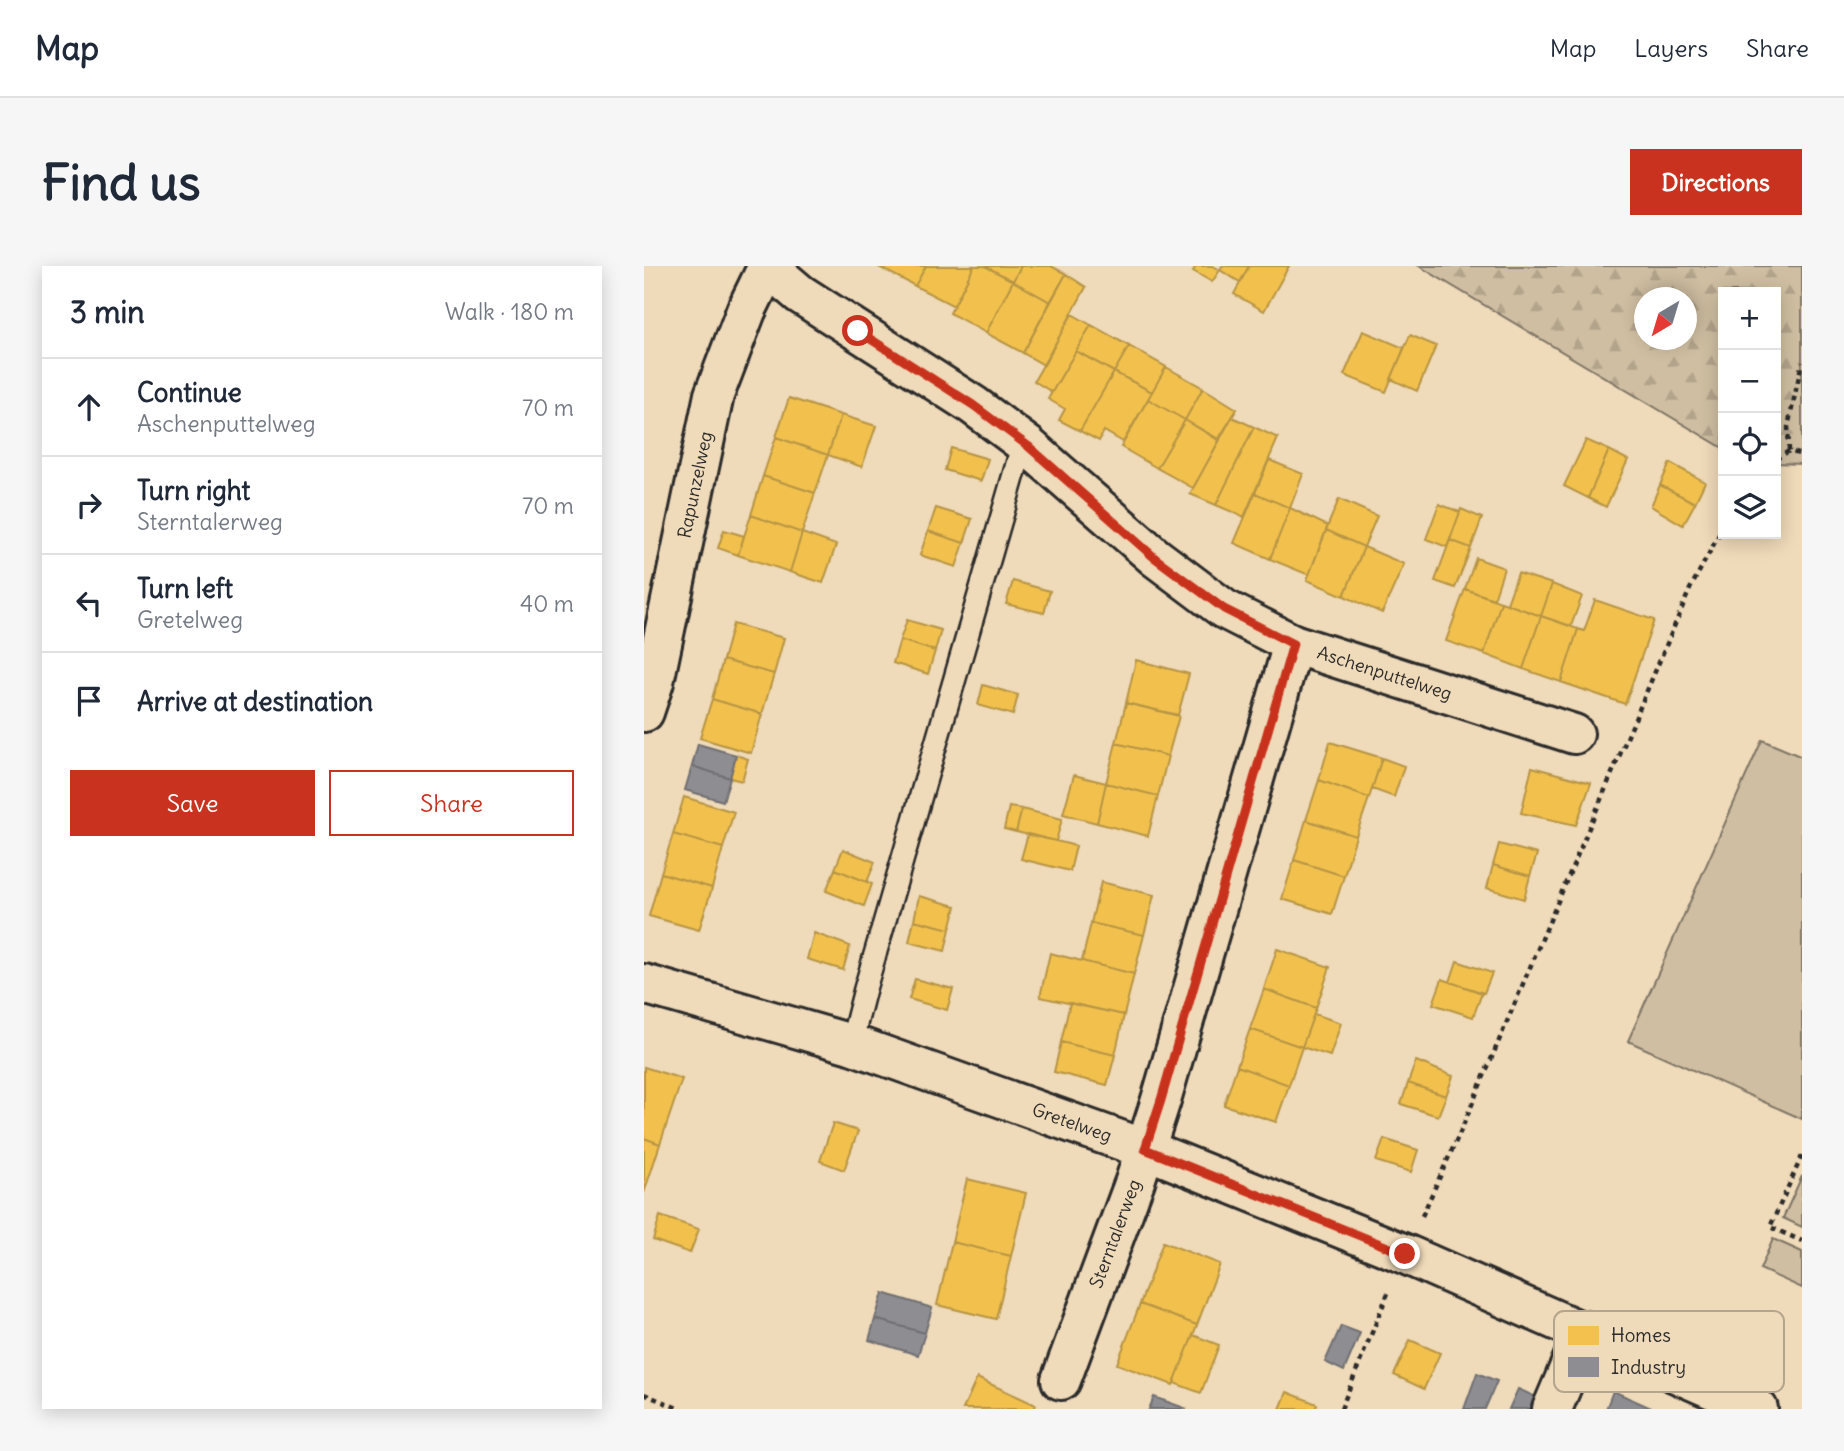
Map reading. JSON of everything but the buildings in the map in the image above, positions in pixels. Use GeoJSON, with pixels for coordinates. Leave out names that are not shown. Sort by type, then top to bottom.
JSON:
{"type":"FeatureCollection","features":[{"type":"Feature","properties":{"kind":"street","name":"Aschenputtelweg"},"geometry":{"type":"LineString","coordinates":[[768,266],[800,295],[973,405],[1028,446],[1155,558],[1224,609],[1293,644],[1574,734]]}},
{"type":"Feature","properties":{"kind":"street","name":"Rapunzelweg"},"geometry":{"type":"LineString","coordinates":[[644,712],[654,682],[714,395],[746,311],[768,266]]}},
{"type":"Feature","properties":{"kind":"street","name":"Sterntalerweg"},"geometry":{"type":"LineString","coordinates":[[1060,1380],[1130,1194],[1161,1100],[1293,644]]}},
{"type":"Feature","properties":{"kind":"street","name":"Gretelweg"},"geometry":{"type":"LineString","coordinates":[[644,984],[851,1044],[1145,1149],[1393,1249],[1554,1318]]}},
{"type":"Feature","properties":{"kind":"street"},"geometry":{"type":"LineString","coordinates":[[1552,1409],[1559,1392]]}},
{"type":"Feature","properties":{"kind":"street","name":"Gretelweg"},"geometry":{"type":"LineString","coordinates":[[1720,1392],[1758,1409]]}},
{"type":"Feature","properties":{"kind":"lane"},"geometry":{"type":"LineString","coordinates":[[851,1044],[1019,457],[1028,446]]}},
{"type":"Feature","properties":{"kind":"path"},"geometry":{"type":"LineString","coordinates":[[1789,451],[1788,427],[1802,362]]}},
{"type":"Feature","properties":{"kind":"path"},"geometry":{"type":"LineString","coordinates":[[1781,456],[1789,451],[1802,455]]}},
{"type":"Feature","properties":{"kind":"path"},"geometry":{"type":"LineString","coordinates":[[1420,1219],[1462,1128],[1690,589],[1718,536]]}},
{"type":"Feature","properties":{"kind":"path"},"geometry":{"type":"LineString","coordinates":[[1802,1156],[1770,1227],[1802,1241]]}},
{"type":"Feature","properties":{"kind":"path"},"geometry":{"type":"LineString","coordinates":[[1341,1409],[1392,1284]]}},
{"type":"Feature","properties":{"kind":"path"},"geometry":{"type":"LineString","coordinates":[[644,1394],[680,1409]]}},
{"type":"Feature","properties":{"kind":"green space"},"geometry":{"type":"Polygon","coordinates":[[[1419,266],[1802,266],[1802,464],[1781,463],[1781,287],[1718,287],[1718,445],[1419,266]]]}},
{"type":"Feature","properties":{"kind":"green space"},"geometry":{"type":"Polygon","coordinates":[[[1762,740],[1802,757],[1802,1119],[1628,1041],[1762,740]]]}},
{"type":"Feature","properties":{"kind":"green space"},"geometry":{"type":"Polygon","coordinates":[[[1802,1176],[1802,1227],[1783,1218],[1802,1176]]]}},
{"type":"Feature","properties":{"kind":"green space"},"geometry":{"type":"Polygon","coordinates":[[[1773,1239],[1802,1252],[1802,1288],[1760,1269],[1773,1239]]]}},
{"type":"Feature","properties":{"kind":"route"},"geometry":{"type":"LineString","coordinates":[[858,331],[973,405],[1028,446],[1155,558],[1224,609],[1293,644],[1145,1149],[1405,1254]]}}]}
